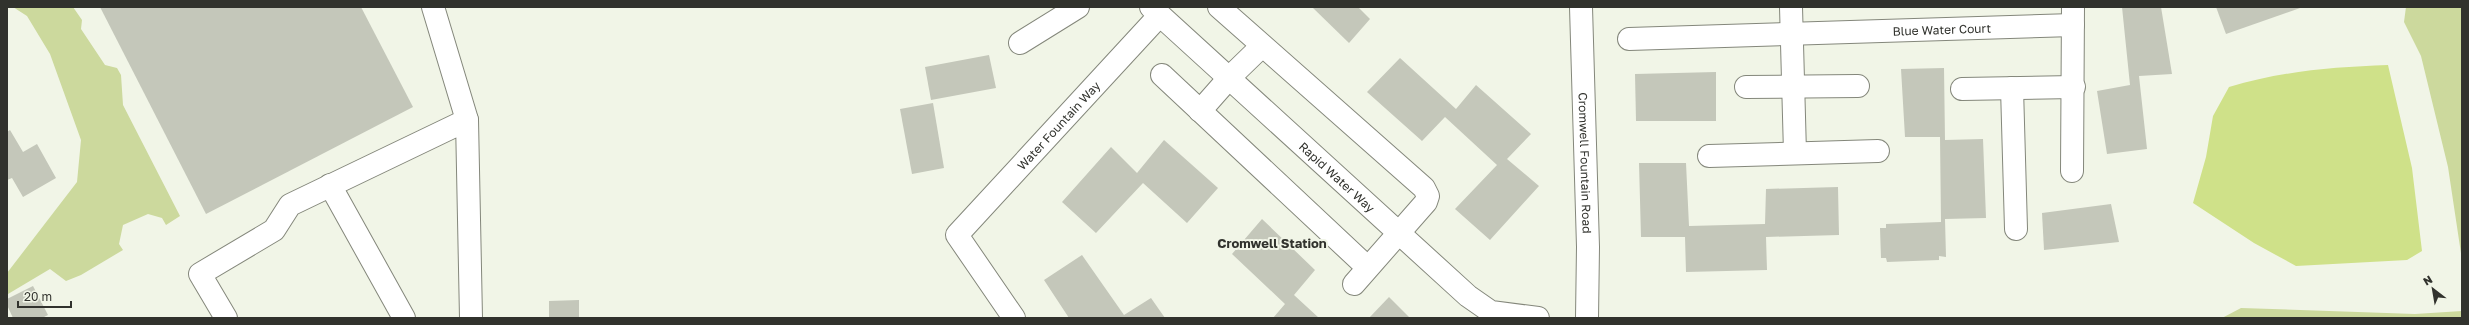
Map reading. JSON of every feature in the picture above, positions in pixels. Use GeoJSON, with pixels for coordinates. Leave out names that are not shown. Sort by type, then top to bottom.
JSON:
{"type":"FeatureCollection","features":[{"type":"Feature","properties":{"kind":"street"},"geometry":{"type":"LineString","coordinates":[[433,7],[467,120],[471,318]]}},
{"type":"Feature","properties":{"kind":"street"},"geometry":{"type":"LineString","coordinates":[[1020,43],[1078,7]]}},
{"type":"Feature","properties":{"kind":"street"},"geometry":{"type":"LineString","coordinates":[[1219,7],[1424,188],[1428,196],[1426,202],[1354,284]]}},
{"type":"Feature","properties":{"kind":"street","name":"Cromwell Fountain Road"},"geometry":{"type":"LineString","coordinates":[[1581,7],[1588,247],[1587,318]]}},
{"type":"Feature","properties":{"kind":"street"},"geometry":{"type":"LineString","coordinates":[[1791,7],[1793,35],[1792,86],[1795,153]]}},
{"type":"Feature","properties":{"kind":"street","name":"Rapid Water Way"},"geometry":{"type":"LineString","coordinates":[[1155,11],[1230,77],[1397,234],[1488,315],[1538,318]]}},
{"type":"Feature","properties":{"kind":"street","name":"Water Fountain Way"},"geometry":{"type":"LineString","coordinates":[[1014,318],[957,235],[1155,11]]}},
{"type":"Feature","properties":{"kind":"street"},"geometry":{"type":"LineString","coordinates":[[2072,171],[2074,86],[2073,16]]}},
{"type":"Feature","properties":{"kind":"street","name":"Blue Water Court"},"geometry":{"type":"LineString","coordinates":[[1629,39],[1793,35],[2073,16]]}},
{"type":"Feature","properties":{"kind":"street"},"geometry":{"type":"LineString","coordinates":[[1200,110],[1230,77],[1262,46]]}},
{"type":"Feature","properties":{"kind":"street"},"geometry":{"type":"LineString","coordinates":[[1162,75],[1368,267]]}},
{"type":"Feature","properties":{"kind":"street"},"geometry":{"type":"LineString","coordinates":[[1746,87],[1858,86]]}},
{"type":"Feature","properties":{"kind":"street"},"geometry":{"type":"LineString","coordinates":[[1962,89],[2074,86]]}},
{"type":"Feature","properties":{"kind":"street"},"geometry":{"type":"LineString","coordinates":[[2012,88],[2016,229]]}},
{"type":"Feature","properties":{"kind":"street"},"geometry":{"type":"LineString","coordinates":[[226,318],[200,274],[274,230],[290,205],[467,120]]}},
{"type":"Feature","properties":{"kind":"street"},"geometry":{"type":"LineString","coordinates":[[1709,156],[1878,151]]}},
{"type":"Feature","properties":{"kind":"street"},"geometry":{"type":"LineString","coordinates":[[330,186],[404,318]]}},
{"type":"Feature","properties":{"kind":"shaded area"},"geometry":{"type":"Polygon","coordinates":[[[13,7],[73,7],[82,20],[81,29],[105,65],[117,68],[121,75],[123,105],[180,216],[166,225],[162,218],[148,214],[123,225],[119,244],[123,250],[81,275],[66,281],[50,269],[8,294],[7,273],[77,182],[81,140],[50,54],[27,16],[13,7]]]}},
{"type":"Feature","properties":{"kind":"shaded area"},"geometry":{"type":"Polygon","coordinates":[[[2406,7],[2462,7],[2462,260],[2448,167],[2421,56],[2404,22],[2406,7]]]}},
{"type":"Feature","properties":{"kind":"shaded area"},"geometry":{"type":"Polygon","coordinates":[[[2388,65],[2412,168],[2422,251],[2407,260],[2296,266],[2254,243],[2193,203],[2206,157],[2213,116],[2229,87],[2268,77],[2308,71],[2388,65]]]}},
{"type":"Feature","properties":{"kind":"shaded area"},"geometry":{"type":"Polygon","coordinates":[[[2241,308],[2415,314],[2462,311],[2462,318],[2222,318],[2241,308]]]}},
{"type":"Feature","properties":{"kind":"building"},"geometry":{"type":"Polygon","coordinates":[[[100,7],[361,7],[413,107],[206,214],[100,7]]]}},
{"type":"Feature","properties":{"kind":"building"},"geometry":{"type":"Polygon","coordinates":[[[1312,7],[1358,7],[1370,19],[1349,43],[1312,7]]]}},
{"type":"Feature","properties":{"kind":"building"},"geometry":{"type":"Polygon","coordinates":[[[2122,7],[2161,7],[2172,74],[2139,76],[2147,149],[2107,154],[2097,91],[2130,85],[2122,7]]]}},
{"type":"Feature","properties":{"kind":"building"},"geometry":{"type":"Polygon","coordinates":[[[2216,7],[2303,7],[2226,34],[2216,7]]]}},
{"type":"Feature","properties":{"kind":"building"},"geometry":{"type":"Polygon","coordinates":[[[989,55],[996,88],[931,100],[925,67],[989,55]]]}},
{"type":"Feature","properties":{"kind":"building"},"geometry":{"type":"Polygon","coordinates":[[[1400,58],[1456,109],[1476,85],[1531,134],[1507,159],[1539,186],[1490,240],[1455,209],[1497,165],[1445,117],[1422,141],[1367,92],[1400,58]]]}},
{"type":"Feature","properties":{"kind":"building"},"geometry":{"type":"Polygon","coordinates":[[[1944,68],[1945,140],[1983,139],[1986,218],[1945,219],[1946,257],[1939,256],[1939,260],[1887,262],[1886,258],[1881,258],[1880,228],[1886,228],[1886,224],[1941,222],[1940,137],[1905,137],[1901,69],[1944,68]]]}},
{"type":"Feature","properties":{"kind":"building"},"geometry":{"type":"Polygon","coordinates":[[[1716,72],[1716,121],[1636,121],[1635,74],[1716,72]]]}},
{"type":"Feature","properties":{"kind":"building"},"geometry":{"type":"Polygon","coordinates":[[[933,103],[944,168],[912,174],[900,109],[933,103]]]}},
{"type":"Feature","properties":{"kind":"building"},"geometry":{"type":"Polygon","coordinates":[[[10,130],[23,152],[37,144],[56,178],[23,197],[12,178],[7,180],[7,132],[10,130]]]}},
{"type":"Feature","properties":{"kind":"building"},"geometry":{"type":"Polygon","coordinates":[[[1164,140],[1218,188],[1187,223],[1143,183],[1096,233],[1062,202],[1111,147],[1137,173],[1164,140]]]}},
{"type":"Feature","properties":{"kind":"building"},"geometry":{"type":"Polygon","coordinates":[[[1639,163],[1686,163],[1689,226],[1765,224],[1766,189],[1838,187],[1839,235],[1766,237],[1767,270],[1686,272],[1685,237],[1641,237],[1639,163]]]}},
{"type":"Feature","properties":{"kind":"building"},"geometry":{"type":"Polygon","coordinates":[[[2111,204],[2119,242],[2044,250],[2042,213],[2111,204]]]}},
{"type":"Feature","properties":{"kind":"building"},"geometry":{"type":"Polygon","coordinates":[[[1262,219],[1315,270],[1294,295],[1319,318],[1273,318],[1285,304],[1232,254],[1262,219]]]}},
{"type":"Feature","properties":{"kind":"building"},"geometry":{"type":"Polygon","coordinates":[[[1082,255],[1124,315],[1151,298],[1165,318],[1069,318],[1044,280],[1082,255]]]}},
{"type":"Feature","properties":{"kind":"building"},"geometry":{"type":"Polygon","coordinates":[[[33,286],[48,315],[42,318],[13,318],[7,305],[7,299],[33,286]]]}},
{"type":"Feature","properties":{"kind":"building"},"geometry":{"type":"Polygon","coordinates":[[[1389,297],[1410,318],[1369,318],[1389,297]]]}},
{"type":"Feature","properties":{"kind":"building"},"geometry":{"type":"Polygon","coordinates":[[[579,300],[579,318],[549,318],[549,301],[579,300]]]}},
{"type":"Feature","properties":{"kind":"district","name":"Cromwell Station"},"geometry":{"type":"Point","coordinates":[1272,243]}}]}
